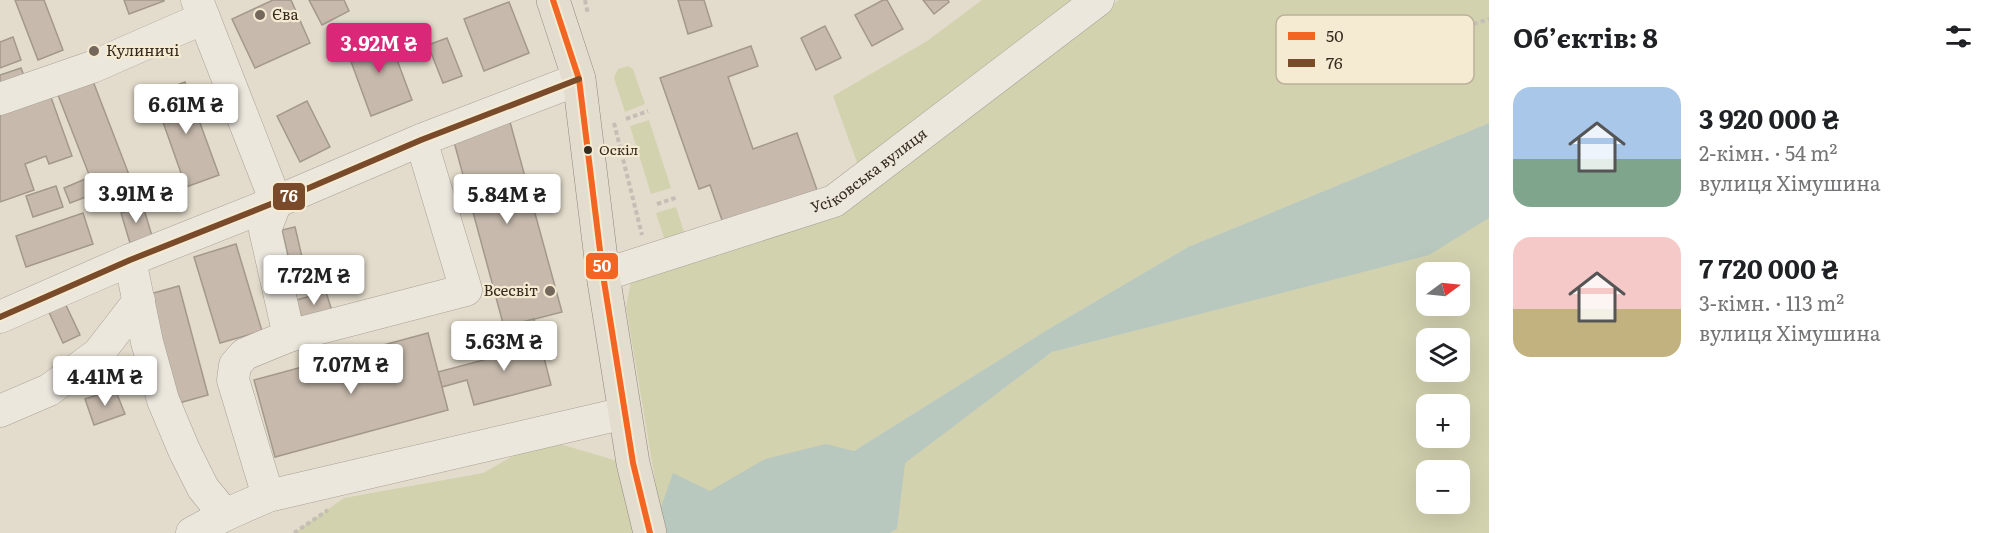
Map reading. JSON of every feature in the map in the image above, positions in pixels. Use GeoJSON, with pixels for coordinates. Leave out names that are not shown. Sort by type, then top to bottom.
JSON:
{"type":"FeatureCollection","features":[{"type":"Feature","properties":{"kind":"main road"},"geometry":{"type":"LineString","coordinates":[[553,0],[579,79],[603,275],[633,463],[650,533]]}},
{"type":"Feature","properties":{"kind":"street","name":"Усіковська вулиця"},"geometry":{"type":"LineString","coordinates":[[603,275],[834,201],[1098,0]]}},
{"type":"Feature","properties":{"kind":"street"},"geometry":{"type":"LineString","coordinates":[[0,99],[93,67],[205,6],[276,202],[265,230],[290,336]]}},
{"type":"Feature","properties":{"kind":"street"},"geometry":{"type":"LineString","coordinates":[[0,317],[130,260],[276,202],[421,140],[579,79]]}},
{"type":"Feature","properties":{"kind":"street"},"geometry":{"type":"LineString","coordinates":[[268,496],[233,380],[235,365],[245,354],[290,336],[466,290],[421,140]]}},
{"type":"Feature","properties":{"kind":"street"},"geometry":{"type":"LineString","coordinates":[[130,260],[147,342],[163,400],[203,488],[225,515]]}},
{"type":"Feature","properties":{"kind":"street"},"geometry":{"type":"LineString","coordinates":[[0,411],[49,390],[98,354],[139,301]]}},
{"type":"Feature","properties":{"kind":"street"},"geometry":{"type":"LineString","coordinates":[[192,533],[268,496],[625,413]]}},
{"type":"Feature","properties":{"kind":"path"},"geometry":{"type":"LineString","coordinates":[[585,0],[590,22]]}},
{"type":"Feature","properties":{"kind":"path"},"geometry":{"type":"LineString","coordinates":[[1474,24],[1489,19]]}},
{"type":"Feature","properties":{"kind":"path"},"geometry":{"type":"LineString","coordinates":[[626,119],[648,111]]}},
{"type":"Feature","properties":{"kind":"path"},"geometry":{"type":"LineString","coordinates":[[611,112],[649,261]]}},
{"type":"Feature","properties":{"kind":"path"},"geometry":{"type":"LineString","coordinates":[[657,204],[678,197]]}},
{"type":"Feature","properties":{"kind":"green space"},"geometry":{"type":"Polygon","coordinates":[[[982,0],[1098,0],[863,179],[833,96],[927,41],[982,0]]]}},
{"type":"Feature","properties":{"kind":"green space"},"geometry":{"type":"Polygon","coordinates":[[[1119,0],[1489,0],[1489,123],[1188,247],[1052,327],[854,451],[710,492],[660,510],[626,307],[631,281],[794,222],[1119,0]]]}},
{"type":"Feature","properties":{"kind":"green space"},"geometry":{"type":"Polygon","coordinates":[[[628,66],[633,69],[645,104],[625,112],[614,78],[618,69],[628,66]]]}},
{"type":"Feature","properties":{"kind":"green space"},"geometry":{"type":"Polygon","coordinates":[[[649,120],[671,188],[651,194],[630,126],[649,120]]]}},
{"type":"Feature","properties":{"kind":"green space"},"geometry":{"type":"Polygon","coordinates":[[[676,207],[686,238],[666,244],[656,213],[676,207]]]}},
{"type":"Feature","properties":{"kind":"green space"},"geometry":{"type":"Polygon","coordinates":[[[1489,217],[1489,533],[890,533],[897,529],[904,463],[1052,352],[1279,293],[1489,217]]]}},
{"type":"Feature","properties":{"kind":"green space"},"geometry":{"type":"Polygon","coordinates":[[[543,439],[621,462],[639,533],[294,533],[344,498],[483,473],[543,439]]]}},
{"type":"Feature","properties":{"kind":"shaded area"},"geometry":{"type":"Polygon","coordinates":[[[1489,123],[1489,218],[1429,255],[1052,352],[905,463],[897,529],[890,533],[652,533],[673,473],[710,491],[765,459],[826,444],[854,451],[1052,327],[1188,247],[1489,123]]]}},
{"type":"Feature","properties":{"kind":"building"},"geometry":{"type":"Polygon","coordinates":[[[15,0],[44,0],[63,50],[38,60],[15,0]]]}},
{"type":"Feature","properties":{"kind":"building"},"geometry":{"type":"Polygon","coordinates":[[[124,0],[164,0],[164,1],[129,14],[124,0]]]}},
{"type":"Feature","properties":{"kind":"building"},"geometry":{"type":"Polygon","coordinates":[[[273,0],[291,0],[310,43],[255,68],[232,19],[273,0]]]}},
{"type":"Feature","properties":{"kind":"building"},"geometry":{"type":"Polygon","coordinates":[[[309,0],[344,0],[349,11],[322,25],[309,0]]]}},
{"type":"Feature","properties":{"kind":"building"},"geometry":{"type":"Polygon","coordinates":[[[678,0],[704,0],[712,26],[688,34],[678,0]]]}},
{"type":"Feature","properties":{"kind":"building"},"geometry":{"type":"Polygon","coordinates":[[[887,0],[903,29],[872,46],[855,15],[887,0]]]}},
{"type":"Feature","properties":{"kind":"building"},"geometry":{"type":"Polygon","coordinates":[[[923,0],[948,0],[949,2],[934,14],[923,0]]]}},
{"type":"Feature","properties":{"kind":"building"},"geometry":{"type":"Polygon","coordinates":[[[509,2],[529,53],[484,71],[464,19],[509,2]]]}},
{"type":"Feature","properties":{"kind":"building"},"geometry":{"type":"Polygon","coordinates":[[[825,26],[841,58],[816,70],[801,38],[825,26]]]}},
{"type":"Feature","properties":{"kind":"building"},"geometry":{"type":"Polygon","coordinates":[[[387,33],[412,100],[371,116],[346,48],[387,33]]]}},
{"type":"Feature","properties":{"kind":"building"},"geometry":{"type":"Polygon","coordinates":[[[13,37],[21,60],[0,68],[0,42],[13,37]]]}},
{"type":"Feature","properties":{"kind":"building"},"geometry":{"type":"Polygon","coordinates":[[[447,38],[462,76],[443,83],[428,45],[447,38]]]}},
{"type":"Feature","properties":{"kind":"building"},"geometry":{"type":"Polygon","coordinates":[[[751,46],[758,66],[728,77],[753,149],[797,133],[817,190],[723,223],[710,185],[699,189],[660,78],[751,46]]]}},
{"type":"Feature","properties":{"kind":"building"},"geometry":{"type":"Polygon","coordinates":[[[21,68],[27,84],[0,93],[0,75],[21,68]]]}},
{"type":"Feature","properties":{"kind":"building"},"geometry":{"type":"Polygon","coordinates":[[[91,76],[131,180],[70,203],[64,188],[90,177],[56,90],[91,76]]]}},
{"type":"Feature","properties":{"kind":"building"},"geometry":{"type":"Polygon","coordinates":[[[185,82],[219,175],[186,187],[153,94],[185,82]]]}},
{"type":"Feature","properties":{"kind":"building"},"geometry":{"type":"Polygon","coordinates":[[[48,89],[72,156],[49,164],[46,156],[25,164],[34,190],[0,202],[0,106],[48,89]]]}},
{"type":"Feature","properties":{"kind":"building"},"geometry":{"type":"Polygon","coordinates":[[[307,101],[330,147],[300,162],[277,116],[307,101]]]}},
{"type":"Feature","properties":{"kind":"building"},"geometry":{"type":"Polygon","coordinates":[[[510,122],[562,312],[504,327],[453,138],[510,122]]]}},
{"type":"Feature","properties":{"kind":"building"},"geometry":{"type":"Polygon","coordinates":[[[56,186],[63,207],[33,217],[26,196],[56,186]]]}},
{"type":"Feature","properties":{"kind":"building"},"geometry":{"type":"Polygon","coordinates":[[[143,206],[152,236],[130,243],[121,213],[143,206]]]}},
{"type":"Feature","properties":{"kind":"building"},"geometry":{"type":"Polygon","coordinates":[[[83,213],[93,244],[26,267],[16,236],[83,213]]]}},
{"type":"Feature","properties":{"kind":"building"},"geometry":{"type":"Polygon","coordinates":[[[295,227],[302,257],[289,260],[282,230],[295,227]]]}},
{"type":"Feature","properties":{"kind":"building"},"geometry":{"type":"Polygon","coordinates":[[[236,244],[262,331],[220,343],[194,257],[236,244]]]}},
{"type":"Feature","properties":{"kind":"building"},"geometry":{"type":"Polygon","coordinates":[[[179,286],[208,395],[179,403],[150,294],[179,286]]]}},
{"type":"Feature","properties":{"kind":"building"},"geometry":{"type":"Polygon","coordinates":[[[326,292],[332,311],[302,319],[296,300],[326,292]]]}},
{"type":"Feature","properties":{"kind":"building"},"geometry":{"type":"Polygon","coordinates":[[[64,301],[80,335],[63,343],[47,308],[64,301]]]}},
{"type":"Feature","properties":{"kind":"building"},"geometry":{"type":"Polygon","coordinates":[[[534,319],[551,385],[474,405],[467,380],[442,387],[438,372],[529,348],[522,322],[534,319]]]}},
{"type":"Feature","properties":{"kind":"building"},"geometry":{"type":"Polygon","coordinates":[[[428,333],[448,410],[275,457],[254,380],[428,333]]]}},
{"type":"Feature","properties":{"kind":"building"},"geometry":{"type":"Polygon","coordinates":[[[115,389],[125,414],[94,425],[85,399],[115,389]]]}},
{"type":"Feature","properties":{"kind":"transit line","name":"50"},"geometry":{"type":"LineString","coordinates":[[553,0],[579,79],[603,275],[633,463],[650,533]]}},
{"type":"Feature","properties":{"kind":"transit line","name":"76"},"geometry":{"type":"LineString","coordinates":[[0,317],[130,260],[276,202],[421,140],[579,79]]}},
{"type":"Feature","properties":{"kind":"place","name":"Єва"},"geometry":{"type":"Point","coordinates":[260,15]}},
{"type":"Feature","properties":{"kind":"place","name":"Кулиничі"},"geometry":{"type":"Point","coordinates":[94,51]}},
{"type":"Feature","properties":{"kind":"place","name":"Оскіл"},"geometry":{"type":"Point","coordinates":[588,150]}},
{"type":"Feature","properties":{"kind":"place","name":"Всесвіт"},"geometry":{"type":"Point","coordinates":[550,291]}}]}
